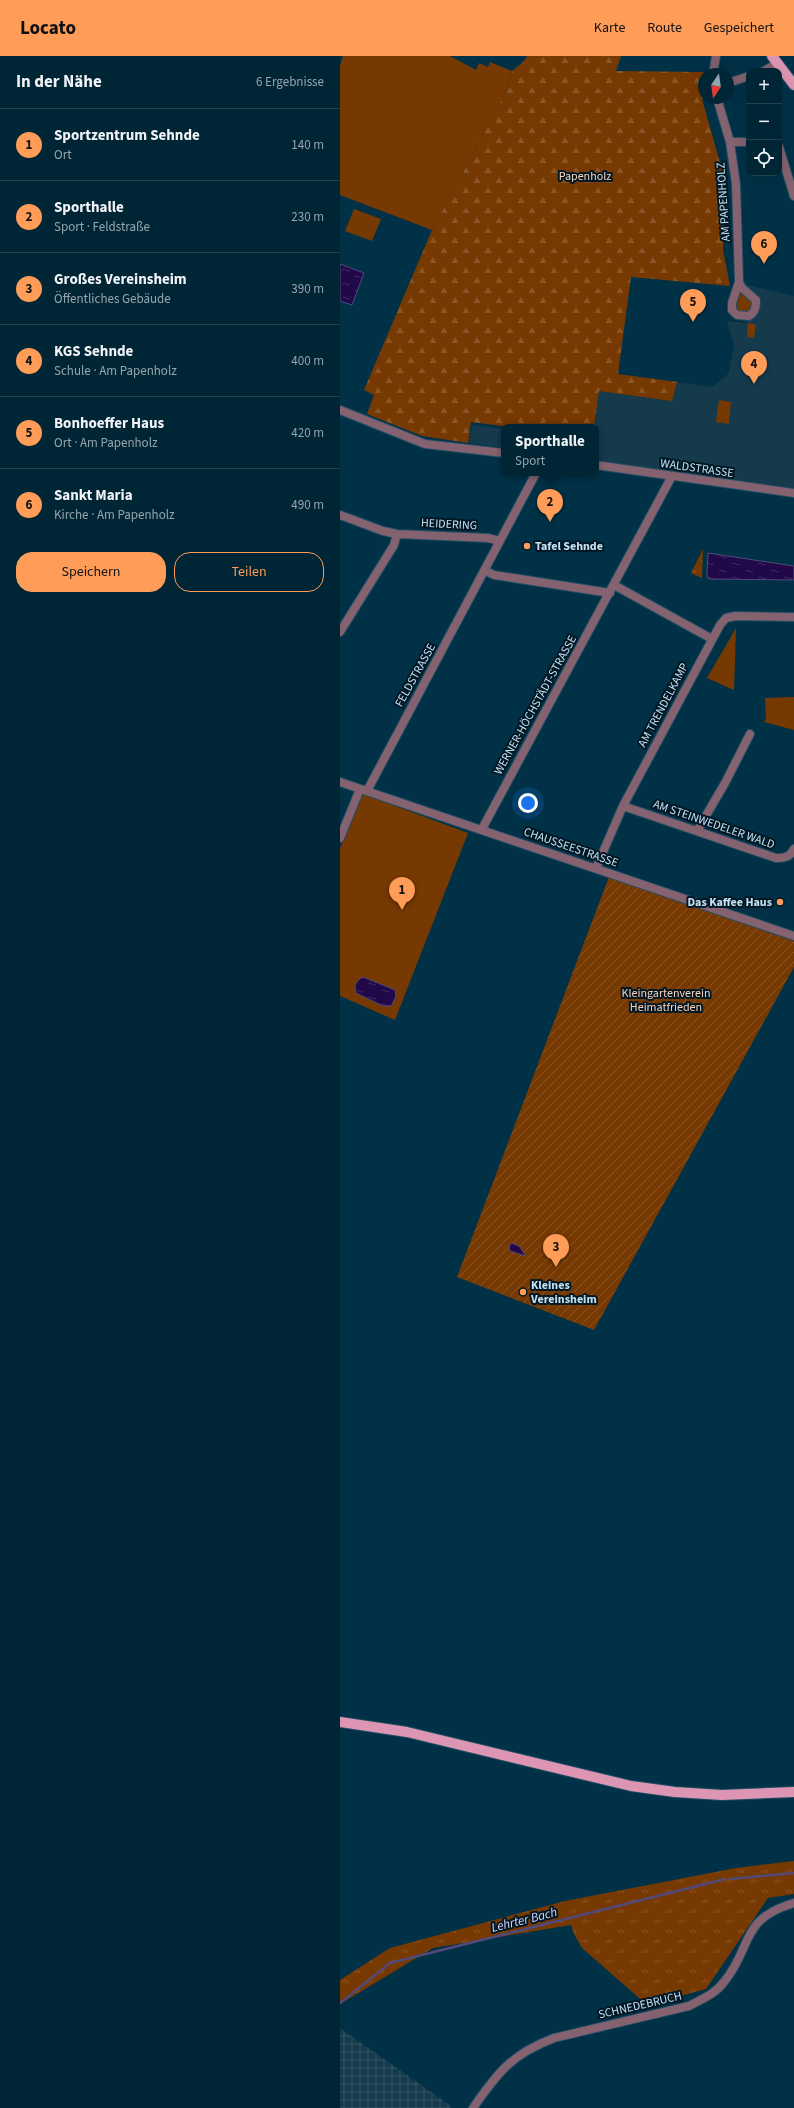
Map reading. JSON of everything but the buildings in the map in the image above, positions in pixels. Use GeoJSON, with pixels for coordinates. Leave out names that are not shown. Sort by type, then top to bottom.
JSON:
{"type":"FeatureCollection","features":[{"type":"Feature","properties":{"kind":"main road"},"geometry":{"type":"LineString","coordinates":[[775,59],[794,85]]}},
{"type":"Feature","properties":{"kind":"main road"},"geometry":{"type":"LineString","coordinates":[[340,1722],[407,1732],[631,1786],[675,1792],[722,1795],[794,1792]]}},
{"type":"Feature","properties":{"kind":"street"},"geometry":{"type":"LineString","coordinates":[[715,68],[716,56]]}},
{"type":"Feature","properties":{"kind":"street"},"geometry":{"type":"LineString","coordinates":[[767,68],[775,59]]}},
{"type":"Feature","properties":{"kind":"street"},"geometry":{"type":"LineString","coordinates":[[734,81],[746,77]]}},
{"type":"Feature","properties":{"kind":"street","name":"AM PAPENHOLZ"},"geometry":{"type":"LineString","coordinates":[[719,104],[730,142],[736,184],[738,282]]}},
{"type":"Feature","properties":{"kind":"street"},"geometry":{"type":"LineString","coordinates":[[730,142],[746,142]]}},
{"type":"Feature","properties":{"kind":"street"},"geometry":{"type":"LineString","coordinates":[[782,157],[794,196]]}},
{"type":"Feature","properties":{"kind":"street"},"geometry":{"type":"LineString","coordinates":[[340,410],[425,444],[501,453]]}},
{"type":"Feature","properties":{"kind":"street","name":"WALDSTRASSE"},"geometry":{"type":"LineString","coordinates":[[599,465],[794,494]]}},
{"type":"Feature","properties":{"kind":"street","name":"FELDSTRASSE"},"geometry":{"type":"LineString","coordinates":[[340,838],[363,790],[486,571],[534,476]]}},
{"type":"Feature","properties":{"kind":"street","name":"WERNER-HÖCHSTÄDT-STRASSE"},"geometry":{"type":"LineString","coordinates":[[482,829],[672,476]]}},
{"type":"Feature","properties":{"kind":"street","name":"HEIDERING"},"geometry":{"type":"LineString","coordinates":[[340,515],[383,531],[397,534],[488,538],[500,541]]}},
{"type":"Feature","properties":{"kind":"street"},"geometry":{"type":"LineString","coordinates":[[340,632],[394,545],[397,534]]}},
{"type":"Feature","properties":{"kind":"street"},"geometry":{"type":"LineString","coordinates":[[486,571],[494,575],[612,589],[712,639]]}},
{"type":"Feature","properties":{"kind":"street","name":"AM TRENDELKAMP"},"geometry":{"type":"LineString","coordinates":[[596,868],[623,806],[712,639],[726,618],[735,616],[794,617]]}},
{"type":"Feature","properties":{"kind":"street"},"geometry":{"type":"LineString","coordinates":[[697,831],[740,757],[750,734]]}},
{"type":"Feature","properties":{"kind":"street","name":"CHAUSSEESTRASSE"},"geometry":{"type":"LineString","coordinates":[[340,782],[794,936]]}},
{"type":"Feature","properties":{"kind":"street","name":"AM STEINWEDELER WALD"},"geometry":{"type":"LineString","coordinates":[[623,806],[776,858],[784,858],[791,855],[794,849]]}},
{"type":"Feature","properties":{"kind":"street","name":"SCHNEDEBRUCH"},"geometry":{"type":"LineString","coordinates":[[473,2108],[503,2067],[534,2045],[554,2038],[689,2006],[710,1996],[724,1982],[734,1967],[750,1932],[759,1921],[769,1913],[794,1903]]}},
{"type":"Feature","properties":{"kind":"shaded area"},"geometry":{"type":"Polygon","coordinates":[[[743,284],[794,296],[794,489],[599,461],[599,424],[594,424],[599,391],[672,401],[677,382],[712,387],[729,373],[734,344],[727,321],[747,323],[743,284]]]}},
{"type":"Feature","properties":{"kind":"shaded area"},"geometry":{"type":"Polygon","coordinates":[[[473,425],[501,429],[501,448],[468,443],[473,425]]]}},
{"type":"Feature","properties":{"kind":"shaded area"},"geometry":{"type":"Polygon","coordinates":[[[340,2028],[451,2106],[450,2108],[340,2108],[340,2028]]]}},
{"type":"Feature","properties":{"kind":"green space"},"geometry":{"type":"Polygon","coordinates":[[[343,56],[450,56],[476,70],[479,63],[488,67],[490,62],[512,71],[505,93],[432,230],[340,195],[340,66],[343,56]]]}},
{"type":"Feature","properties":{"kind":"green space","name":"Papenholz"},"geometry":{"type":"Polygon","coordinates":[[[527,56],[621,56],[616,71],[698,72],[698,104],[703,104],[726,184],[723,250],[730,286],[631,277],[618,374],[677,382],[672,401],[599,391],[594,424],[501,424],[501,426],[471,422],[468,443],[422,436],[367,414],[374,395],[364,390],[432,230],[505,93],[512,71],[524,61],[527,56]]]}},
{"type":"Feature","properties":{"kind":"green space"},"geometry":{"type":"Polygon","coordinates":[[[354,209],[381,219],[372,241],[345,231],[354,209]]]}},
{"type":"Feature","properties":{"kind":"green space"},"geometry":{"type":"Polygon","coordinates":[[[741,290],[754,301],[750,313],[741,314],[736,309],[736,298],[741,290]]]}},
{"type":"Feature","properties":{"kind":"green space"},"geometry":{"type":"Polygon","coordinates":[[[748,323],[756,325],[754,338],[747,337],[748,323]]]}},
{"type":"Feature","properties":{"kind":"green space"},"geometry":{"type":"Polygon","coordinates":[[[719,400],[731,402],[729,424],[716,422],[719,400]]]}},
{"type":"Feature","properties":{"kind":"green space"},"geometry":{"type":"Polygon","coordinates":[[[703,549],[702,578],[691,573],[703,549]]]}},
{"type":"Feature","properties":{"kind":"green space"},"geometry":{"type":"Polygon","coordinates":[[[736,628],[734,690],[707,678],[736,628]]]}},
{"type":"Feature","properties":{"kind":"green space"},"geometry":{"type":"Polygon","coordinates":[[[794,697],[794,730],[764,722],[766,718],[765,698],[794,697]]]}},
{"type":"Feature","properties":{"kind":"green space"},"geometry":{"type":"Polygon","coordinates":[[[363,794],[468,833],[395,1020],[340,996],[340,848],[363,794]]]}},
{"type":"Feature","properties":{"kind":"green space","name":"Kleingartenverein Heimatfrieden"},"geometry":{"type":"Polygon","coordinates":[[[609,877],[794,940],[794,967],[594,1330],[457,1277],[609,877]]]}},
{"type":"Feature","properties":{"kind":"green space"},"geometry":{"type":"Polygon","coordinates":[[[794,1861],[794,1894],[768,1898],[706,1989],[647,2005],[582,1948],[571,1925],[433,1948],[340,2004],[340,1980],[390,1948],[565,1901],[736,1868],[794,1861]]]}},
{"type":"Feature","properties":{"kind":"water"},"geometry":{"type":"Polygon","coordinates":[[[340,264],[364,273],[352,305],[340,301],[340,264]]]}},
{"type":"Feature","properties":{"kind":"water"},"geometry":{"type":"Polygon","coordinates":[[[708,553],[794,566],[794,580],[709,579],[707,576],[708,553]]]}},
{"type":"Feature","properties":{"kind":"water"},"geometry":{"type":"Polygon","coordinates":[[[363,977],[395,990],[396,997],[391,1006],[383,1006],[356,993],[356,984],[363,977]]]}},
{"type":"Feature","properties":{"kind":"water"},"geometry":{"type":"Polygon","coordinates":[[[511,1243],[519,1246],[526,1256],[510,1251],[509,1248],[511,1243]]]}},
{"type":"Feature","properties":{"kind":"waterway","name":"Lehrter Bach"},"geometry":{"type":"LineString","coordinates":[[730,1879],[794,1873]]}},
{"type":"Feature","properties":{"kind":"waterway","name":"Lehrter Bach"},"geometry":{"type":"LineString","coordinates":[[340,2003],[390,1963],[725,1879]]}},
{"type":"Feature","properties":{"kind":"place","name":"Sankt Maria"},"geometry":{"type":"Point","coordinates":[764,264]}},
{"type":"Feature","properties":{"kind":"place","name":"Bonhoeffer Haus"},"geometry":{"type":"Point","coordinates":[693,322]}},
{"type":"Feature","properties":{"kind":"place","name":"KGS Sehnde"},"geometry":{"type":"Point","coordinates":[754,384]}},
{"type":"Feature","properties":{"kind":"place","name":"Sporthalle"},"geometry":{"type":"Point","coordinates":[550,522]}},
{"type":"Feature","properties":{"kind":"place","name":"Tafel Sehnde"},"geometry":{"type":"Point","coordinates":[527,546]}},
{"type":"Feature","properties":{"kind":"place","name":"Das Kaffee Haus"},"geometry":{"type":"Point","coordinates":[780,902]}},
{"type":"Feature","properties":{"kind":"place","name":"Sportzentrum Sehnde"},"geometry":{"type":"Point","coordinates":[402,910]}},
{"type":"Feature","properties":{"kind":"place","name":"Großes Vereinsheim"},"geometry":{"type":"Point","coordinates":[556,1267]}},
{"type":"Feature","properties":{"kind":"place","name":"Kleines Vereinsheim"},"geometry":{"type":"Point","coordinates":[523,1292]}}]}
